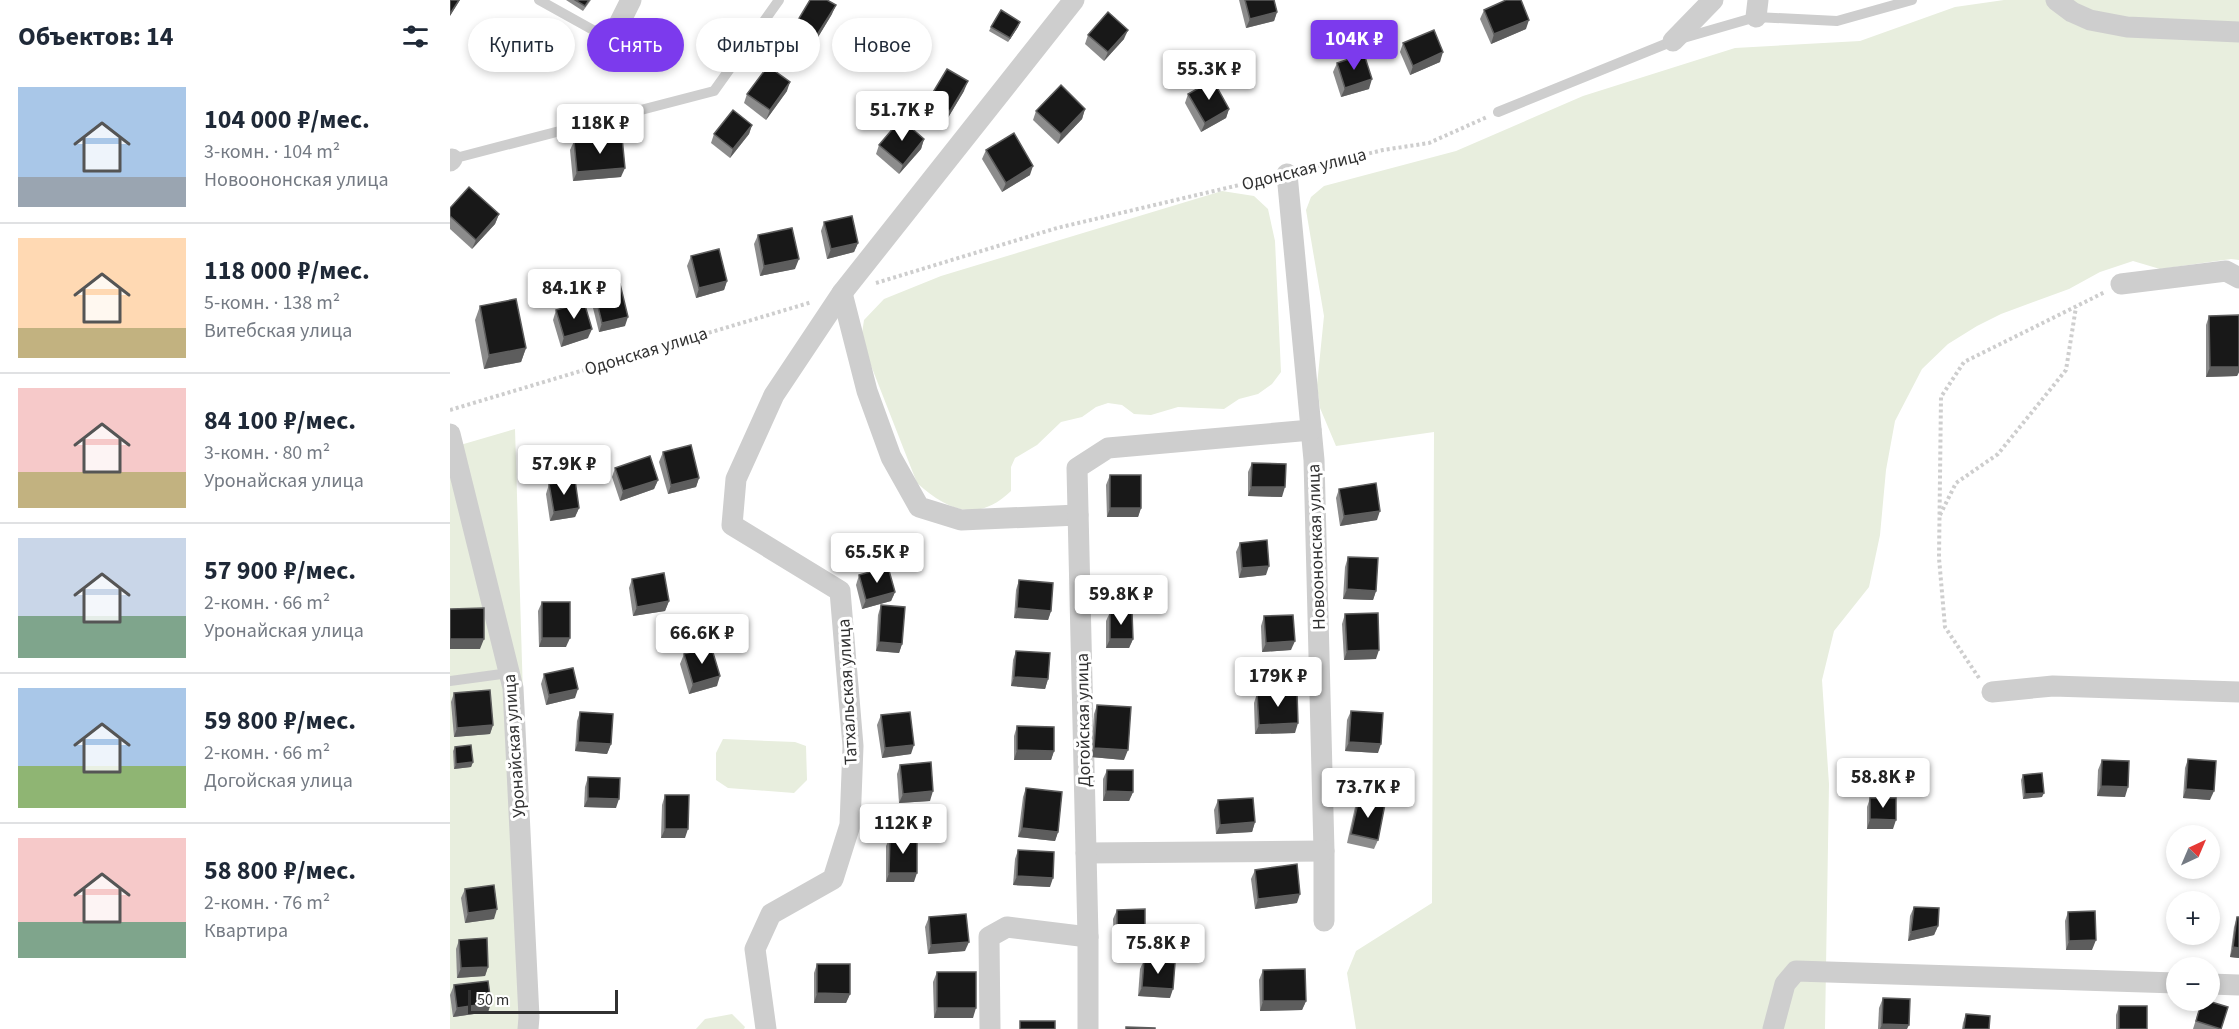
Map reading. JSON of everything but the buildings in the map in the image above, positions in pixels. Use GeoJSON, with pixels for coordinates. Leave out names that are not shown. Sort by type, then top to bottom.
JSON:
{"type":"FeatureCollection","features":[{"type":"Feature","properties":{"kind":"street"},"geometry":{"type":"LineString","coordinates":[[622,18],[631,0]]}},
{"type":"Feature","properties":{"kind":"street"},"geometry":{"type":"LineString","coordinates":[[1074,0],[842,293],[871,402],[891,457],[919,507],[961,520],[1078,514]]}},
{"type":"Feature","properties":{"kind":"street"},"geometry":{"type":"LineString","coordinates":[[1673,40],[1713,0]]}},
{"type":"Feature","properties":{"kind":"street"},"geometry":{"type":"LineString","coordinates":[[2056,0],[2072,12],[2090,20],[2127,27],[2239,32]]}},
{"type":"Feature","properties":{"kind":"street","name":"Новоононская улица"},"geometry":{"type":"LineString","coordinates":[[1287,174],[1314,472],[1324,921]]}},
{"type":"Feature","properties":{"kind":"street"},"geometry":{"type":"LineString","coordinates":[[2121,284],[2226,271],[2239,279]]}},
{"type":"Feature","properties":{"kind":"street","name":"Татхальская улица"},"geometry":{"type":"LineString","coordinates":[[766,1029],[754,949],[771,914],[833,879],[850,825],[853,746],[840,591],[732,525],[736,479],[774,395],[842,293]]}},
{"type":"Feature","properties":{"kind":"street","name":"Догойская улица"},"geometry":{"type":"LineString","coordinates":[[1088,1029],[1088,937],[1077,468],[1108,448],[1311,430]]}},
{"type":"Feature","properties":{"kind":"street","name":"Уронайская улица"},"geometry":{"type":"LineString","coordinates":[[450,434],[455,478],[513,688],[528,1029]]}},
{"type":"Feature","properties":{"kind":"street"},"geometry":{"type":"LineString","coordinates":[[1992,692],[2053,686],[2239,692]]}},
{"type":"Feature","properties":{"kind":"street"},"geometry":{"type":"LineString","coordinates":[[1086,853],[1324,851]]}},
{"type":"Feature","properties":{"kind":"street"},"geometry":{"type":"LineString","coordinates":[[990,1029],[989,937],[1007,927],[1088,937]]}},
{"type":"Feature","properties":{"kind":"street"},"geometry":{"type":"LineString","coordinates":[[1773,1029],[1785,984],[1796,971],[2166,983]]}},
{"type":"Feature","properties":{"kind":"street"},"geometry":{"type":"LineString","coordinates":[[2220,984],[2239,985]]}},
{"type":"Feature","properties":{"kind":"lane"},"geometry":{"type":"LineString","coordinates":[[539,0],[587,27]]}},
{"type":"Feature","properties":{"kind":"lane"},"geometry":{"type":"LineString","coordinates":[[451,160],[714,91],[779,0]]}},
{"type":"Feature","properties":{"kind":"lane"},"geometry":{"type":"LineString","coordinates":[[1498,112],[1757,8],[1838,21],[1912,0]]}},
{"type":"Feature","properties":{"kind":"lane"},"geometry":{"type":"LineString","coordinates":[[450,681],[509,673]]}},
{"type":"Feature","properties":{"kind":"path","name":"Одонская улица"},"geometry":{"type":"LineString","coordinates":[[450,410],[1057,228],[1383,150],[1429,143],[1498,112]]}},
{"type":"Feature","properties":{"kind":"path"},"geometry":{"type":"LineString","coordinates":[[1992,692],[1984,685],[1945,627],[1939,558],[1941,397],[1964,362],[2121,284]]}},
{"type":"Feature","properties":{"kind":"path"},"geometry":{"type":"LineString","coordinates":[[1939,517],[1956,483],[1998,454],[2066,370],[2076,306]]}},
{"type":"Feature","properties":{"kind":"green space"},"geometry":{"type":"Polygon","coordinates":[[[2004,0],[2239,0],[2239,260],[2231,259],[2160,269],[2133,261],[2100,272],[2069,289],[2001,314],[1977,326],[1948,344],[1922,369],[1895,421],[1886,470],[1880,535],[1869,587],[1834,631],[1822,680],[1829,784],[1825,1029],[1356,1029],[1347,973],[1356,951],[1432,903],[1434,432],[1336,446],[1320,408],[1317,385],[1324,316],[1306,210],[1311,197],[1324,186],[1456,151],[1583,96],[1735,48],[1860,41],[1955,7],[2004,0]]]}},
{"type":"Feature","properties":{"kind":"green space"},"geometry":{"type":"Polygon","coordinates":[[[1222,191],[1254,196],[1268,209],[1275,241],[1281,372],[1272,384],[1258,394],[1239,399],[1224,409],[1178,407],[1151,415],[1134,414],[1122,405],[1108,403],[1096,407],[1082,417],[1061,422],[1037,445],[1015,458],[1011,467],[1011,491],[987,507],[975,510],[952,506],[940,501],[917,483],[861,340],[864,320],[884,299],[941,276],[1222,191]]]}},
{"type":"Feature","properties":{"kind":"green space"},"geometry":{"type":"Polygon","coordinates":[[[515,429],[533,1029],[450,1029],[450,448],[515,429]]]}},
{"type":"Feature","properties":{"kind":"green space"},"geometry":{"type":"Polygon","coordinates":[[[723,739],[795,742],[806,746],[807,780],[794,793],[728,788],[716,780],[716,753],[723,739]]]}},
{"type":"Feature","properties":{"kind":"green space"},"geometry":{"type":"Polygon","coordinates":[[[732,1014],[745,1027],[744,1029],[696,1029],[705,1019],[732,1014]]]}}]}
